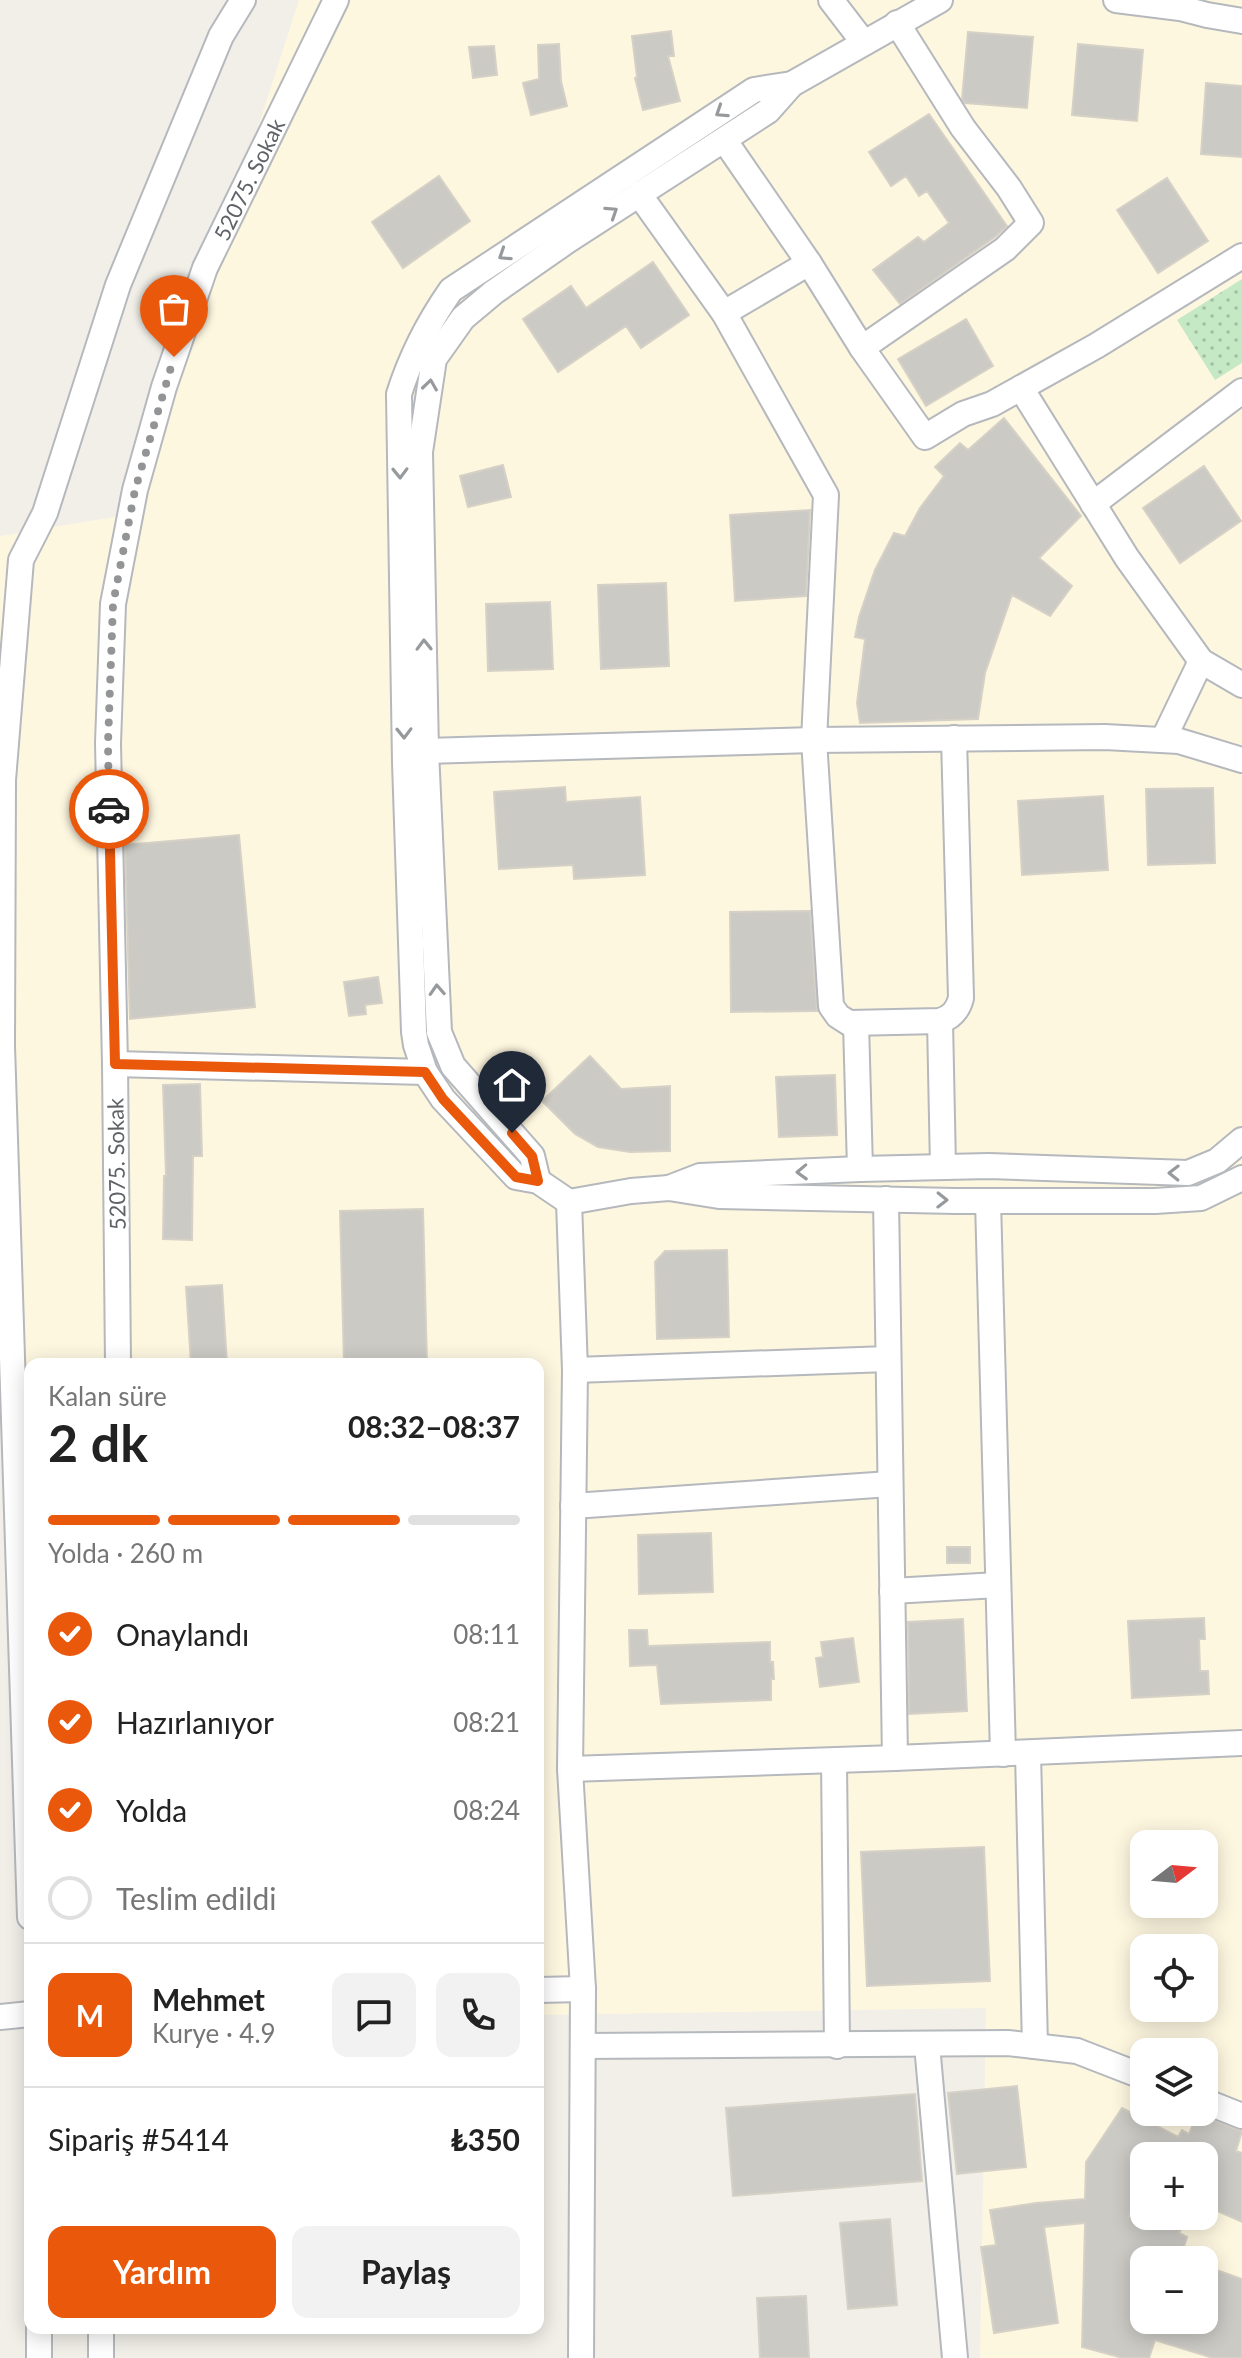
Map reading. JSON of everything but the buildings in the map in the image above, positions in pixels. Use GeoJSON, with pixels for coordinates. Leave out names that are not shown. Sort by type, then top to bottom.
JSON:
{"type":"FeatureCollection","features":[{"type":"Feature","properties":{"kind":"street"},"geometry":{"type":"LineString","coordinates":[[24,1783],[7,1402],[1,1046],[3,780],[11,562],[45,513],[118,285],[221,36],[243,0]]}},
{"type":"Feature","properties":{"kind":"street","name":"52075. Sokak"},"geometry":{"type":"LineString","coordinates":[[118,1358],[108,743],[113,604],[135,490],[164,387],[205,268],[336,0]]}},
{"type":"Feature","properties":{"kind":"street"},"geometry":{"type":"LineString","coordinates":[[831,0],[864,43]]}},
{"type":"Feature","properties":{"kind":"street"},"geometry":{"type":"LineString","coordinates":[[538,1181],[532,1156],[453,1066],[439,1032],[426,751],[420,452],[434,359],[463,318],[494,292],[768,111],[792,84],[940,0]]}},
{"type":"Feature","properties":{"kind":"street"},"geometry":{"type":"LineString","coordinates":[[1116,0],[1181,4],[1207,15],[1242,21]]}},
{"type":"Feature","properties":{"kind":"street"},"geometry":{"type":"LineString","coordinates":[[862,348],[1005,249],[1031,223],[1009,188],[963,128],[897,23]]}},
{"type":"Feature","properties":{"kind":"street"},"geometry":{"type":"LineString","coordinates":[[792,84],[754,90],[451,290],[427,327],[406,371],[399,394],[405,762],[414,1032],[425,1072],[443,1099],[516,1177],[538,1181],[569,1202],[669,1188],[719,1196],[1155,1201],[1201,1198],[1242,1179]]}},
{"type":"Feature","properties":{"kind":"street"},"geometry":{"type":"LineString","coordinates":[[725,141],[925,437],[963,414],[992,404],[1096,346],[1242,256]]}},
{"type":"Feature","properties":{"kind":"street"},"geometry":{"type":"LineString","coordinates":[[639,194],[724,313],[826,495],[814,740],[831,1006],[843,1020],[856,1023],[940,1021],[956,1011],[961,998],[954,738]]}},
{"type":"Feature","properties":{"kind":"street"},"geometry":{"type":"LineString","coordinates":[[724,313],[809,263]]}},
{"type":"Feature","properties":{"kind":"street"},"geometry":{"type":"LineString","coordinates":[[1021,388],[1127,558],[1201,661],[1242,685]]}},
{"type":"Feature","properties":{"kind":"street"},"geometry":{"type":"LineString","coordinates":[[1093,504],[1242,391]]}},
{"type":"Feature","properties":{"kind":"street"},"geometry":{"type":"LineString","coordinates":[[1163,740],[1201,661]]}},
{"type":"Feature","properties":{"kind":"street"},"geometry":{"type":"LineString","coordinates":[[426,751],[814,740],[1105,737],[1179,741],[1242,760]]}},
{"type":"Feature","properties":{"kind":"street"},"geometry":{"type":"LineString","coordinates":[[940,1021],[943,1167]]}},
{"type":"Feature","properties":{"kind":"street"},"geometry":{"type":"LineString","coordinates":[[856,1023],[860,1169]]}},
{"type":"Feature","properties":{"kind":"street"},"geometry":{"type":"LineString","coordinates":[[115,1064],[425,1072]]}},
{"type":"Feature","properties":{"kind":"street"},"geometry":{"type":"LineString","coordinates":[[669,1188],[700,1176],[860,1169],[989,1166],[1188,1173],[1217,1161],[1242,1140]]}},
{"type":"Feature","properties":{"kind":"street"},"geometry":{"type":"LineString","coordinates":[[886,1199],[895,1758]]}},
{"type":"Feature","properties":{"kind":"street"},"geometry":{"type":"LineString","coordinates":[[988,1201],[1003,1754]]}},
{"type":"Feature","properties":{"kind":"street"},"geometry":{"type":"LineString","coordinates":[[569,1202],[575,1370],[570,1769],[583,1989],[581,2358]]}},
{"type":"Feature","properties":{"kind":"street"},"geometry":{"type":"LineString","coordinates":[[575,1370],[888,1359]]}},
{"type":"Feature","properties":{"kind":"street"},"geometry":{"type":"LineString","coordinates":[[573,1506],[890,1484]]}},
{"type":"Feature","properties":{"kind":"street"},"geometry":{"type":"LineString","coordinates":[[892,1591],[998,1585]]}},
{"type":"Feature","properties":{"kind":"street"},"geometry":{"type":"LineString","coordinates":[[570,1769],[1242,1743]]}},
{"type":"Feature","properties":{"kind":"street"},"geometry":{"type":"LineString","coordinates":[[1028,1753],[1035,2046]]}},
{"type":"Feature","properties":{"kind":"street"},"geometry":{"type":"LineString","coordinates":[[834,1761],[837,2046]]}},
{"type":"Feature","properties":{"kind":"street"},"geometry":{"type":"LineString","coordinates":[[544,1990],[583,1989]]}},
{"type":"Feature","properties":{"kind":"street"},"geometry":{"type":"LineString","coordinates":[[0,2017],[24,2015]]}},
{"type":"Feature","properties":{"kind":"street"},"geometry":{"type":"LineString","coordinates":[[583,2046],[1008,2043],[1077,2051],[1130,2072]]}},
{"type":"Feature","properties":{"kind":"street"},"geometry":{"type":"LineString","coordinates":[[927,2045],[955,2358]]}},
{"type":"Feature","properties":{"kind":"street"},"geometry":{"type":"LineString","coordinates":[[1218,2107],[1242,2116]]}},
{"type":"Feature","properties":{"kind":"street"},"geometry":{"type":"LineString","coordinates":[[39,2334],[39,2358]]}},
{"type":"Feature","properties":{"kind":"street"},"geometry":{"type":"LineString","coordinates":[[101,2334],[101,2358]]}},
{"type":"Feature","properties":{"kind":"shaded area"},"geometry":{"type":"Polygon","coordinates":[[[299,0],[1242,0],[1242,2358],[980,2358],[986,2008],[544,2015],[544,1358],[24,1358],[24,1673],[0,1215],[0,536],[138,513],[187,348],[299,0]]]}},
{"type":"Feature","properties":{"kind":"green space"},"geometry":{"type":"Polygon","coordinates":[[[1242,279],[1242,363],[1215,380],[1177,320],[1242,279]]]}},
{"type":"Feature","properties":{"kind":"way so far"},"geometry":{"type":"LineString","coordinates":[[109,809],[113,604],[135,490],[174,357]]}},
{"type":"Feature","properties":{"kind":"route"},"geometry":{"type":"LineString","coordinates":[[109,809],[115,1064],[425,1072],[443,1099],[516,1177],[538,1181],[532,1156],[512,1133]]}}]}
